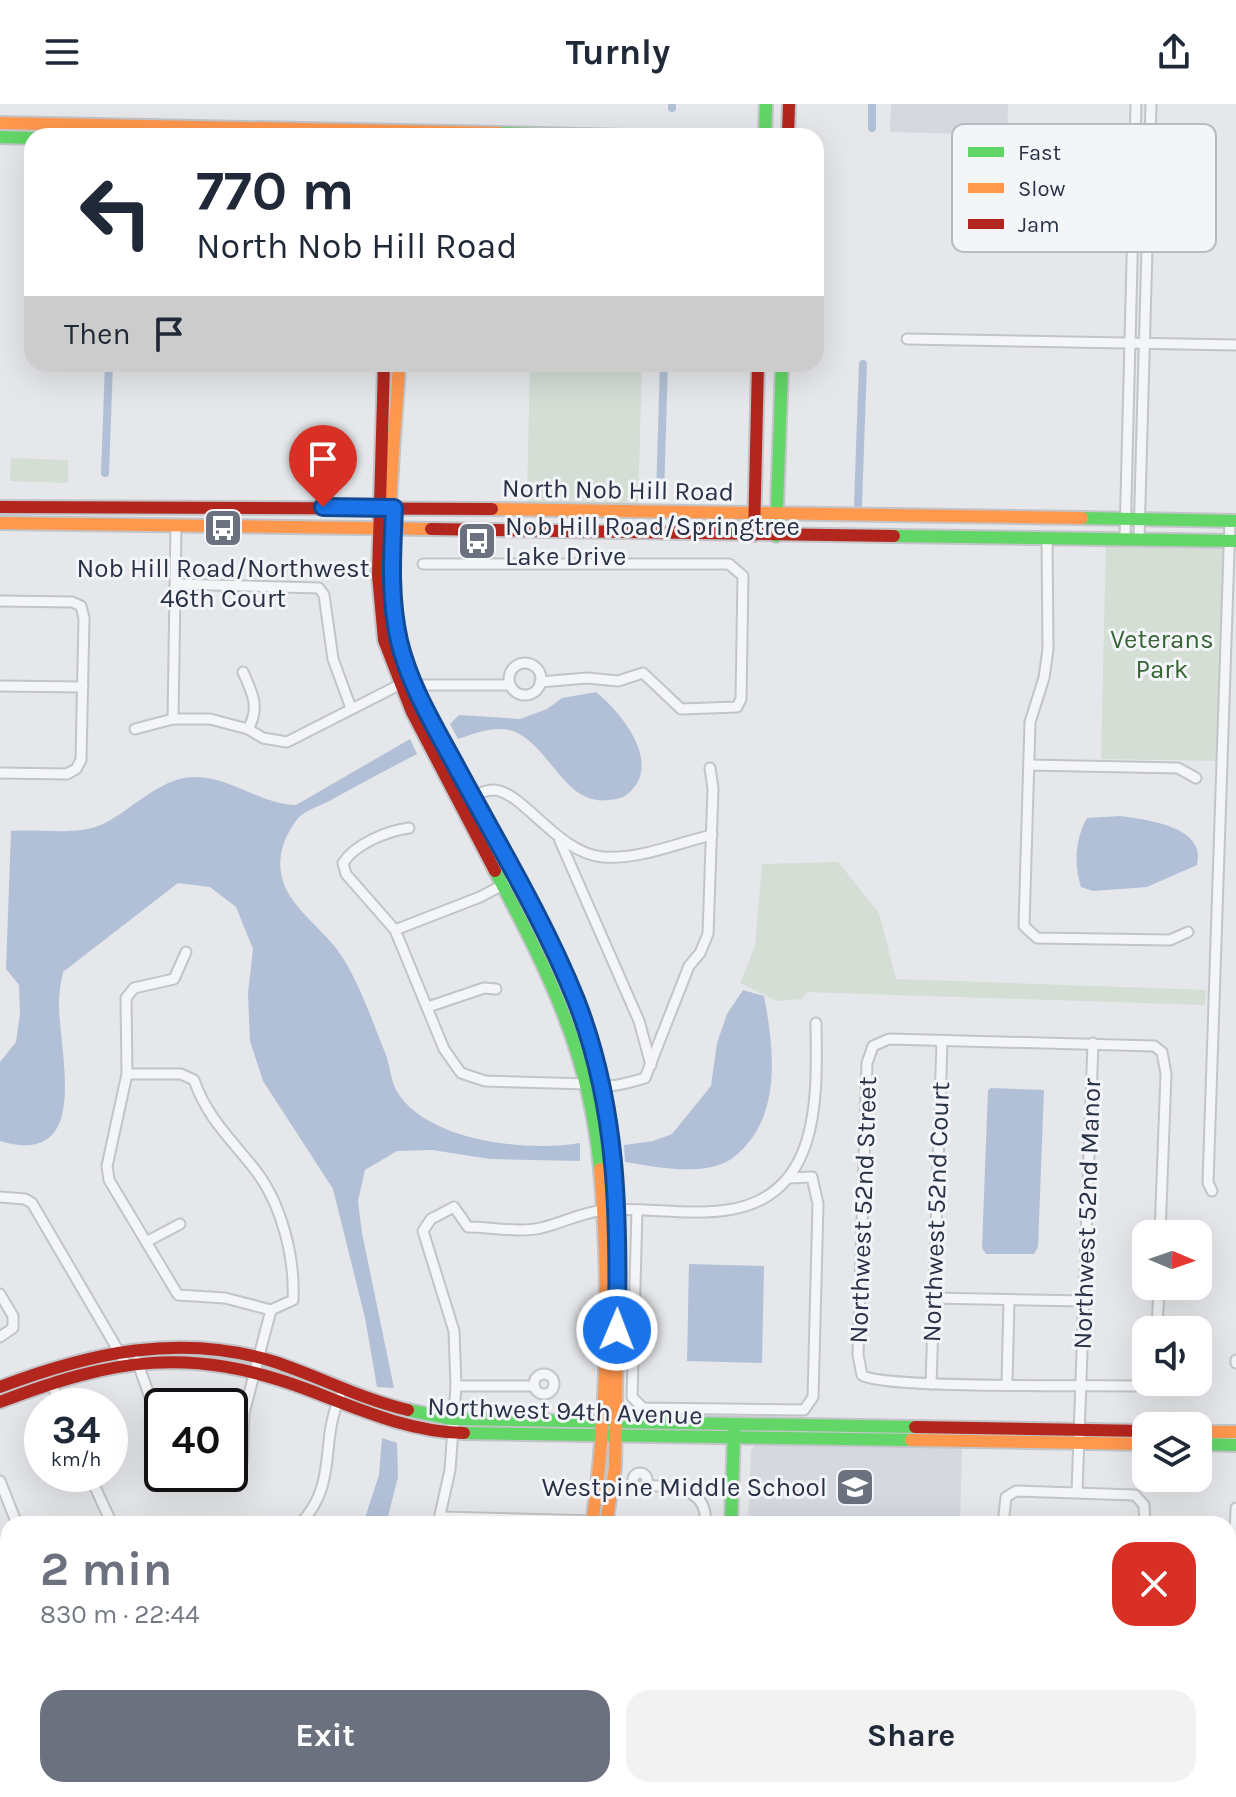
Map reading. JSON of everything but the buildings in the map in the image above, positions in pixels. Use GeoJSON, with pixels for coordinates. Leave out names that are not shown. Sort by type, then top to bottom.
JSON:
{"type":"FeatureCollection","features":[{"type":"Feature","properties":{"kind":"street"},"geometry":{"type":"LineString","coordinates":[[765,128],[766,104]]}},
{"type":"Feature","properties":{"kind":"street"},"geometry":{"type":"LineString","coordinates":[[788,128],[789,104]]}},
{"type":"Feature","properties":{"kind":"street"},"geometry":{"type":"LineString","coordinates":[[1136,104],[1136,124]]}},
{"type":"Feature","properties":{"kind":"street"},"geometry":{"type":"LineString","coordinates":[[1150,124],[1151,104]]}},
{"type":"Feature","properties":{"kind":"street"},"geometry":{"type":"LineString","coordinates":[[0,123],[111,128]]}},
{"type":"Feature","properties":{"kind":"street"},"geometry":{"type":"LineString","coordinates":[[0,137],[24,138]]}},
{"type":"Feature","properties":{"kind":"street"},"geometry":{"type":"LineString","coordinates":[[1125,538],[1132,252]]}},
{"type":"Feature","properties":{"kind":"street"},"geometry":{"type":"LineString","coordinates":[[1139,538],[1146,252]]}},
{"type":"Feature","properties":{"kind":"street"},"geometry":{"type":"LineString","coordinates":[[907,339],[1236,345]]}},
{"type":"Feature","properties":{"kind":"street"},"geometry":{"type":"LineString","coordinates":[[384,372],[378,507],[380,615],[419,726],[551,977],[587,1084],[597,1135],[611,1210],[599,1516]]}},
{"type":"Feature","properties":{"kind":"street"},"geometry":{"type":"LineString","coordinates":[[399,372],[393,609],[406,685],[473,797],[566,977],[603,1088],[611,1210],[616,1422],[600,1516]]}},
{"type":"Feature","properties":{"kind":"street"},"geometry":{"type":"LineString","coordinates":[[754,535],[758,372]]}},
{"type":"Feature","properties":{"kind":"street"},"geometry":{"type":"LineString","coordinates":[[776,536],[782,372]]}},
{"type":"Feature","properties":{"kind":"street"},"geometry":{"type":"LineString","coordinates":[[383,407],[397,407]]}},
{"type":"Feature","properties":{"kind":"street","name":"North Nob Hill Road"},"geometry":{"type":"LineString","coordinates":[[0,507],[378,507],[1233,521]]}},
{"type":"Feature","properties":{"kind":"street"},"geometry":{"type":"LineString","coordinates":[[1212,1191],[1208,1183],[1233,521]]}},
{"type":"Feature","properties":{"kind":"street","name":"North Nob Hill Road"},"geometry":{"type":"LineString","coordinates":[[0,523],[1233,541]]}},
{"type":"Feature","properties":{"kind":"street"},"geometry":{"type":"LineString","coordinates":[[173,719],[176,526]]}},
{"type":"Feature","properties":{"kind":"street"},"geometry":{"type":"LineString","coordinates":[[1047,538],[1048,649],[1044,678],[1030,722],[1024,926],[1037,938],[1170,940],[1188,932]]}},
{"type":"Feature","properties":{"kind":"street"},"geometry":{"type":"LineString","coordinates":[[423,564],[729,564],[743,576],[741,699],[737,707],[681,709],[643,673],[618,681],[587,678],[540,682]]}},
{"type":"Feature","properties":{"kind":"street"},"geometry":{"type":"LineString","coordinates":[[176,584],[319,588],[324,595],[333,659],[351,708]]}},
{"type":"Feature","properties":{"kind":"street"},"geometry":{"type":"LineString","coordinates":[[0,601],[72,602],[81,606],[84,618],[81,760],[76,769],[67,774],[0,773]]}},
{"type":"Feature","properties":{"kind":"street"},"geometry":{"type":"LineString","coordinates":[[135,729],[173,719],[210,719],[248,729],[263,738],[287,742],[351,708],[406,685],[510,685],[525,695],[534,692],[540,682],[537,668],[523,663],[510,672],[510,685]]}},
{"type":"Feature","properties":{"kind":"street"},"geometry":{"type":"LineString","coordinates":[[243,672],[256,715],[248,729]]}},
{"type":"Feature","properties":{"kind":"street"},"geometry":{"type":"LineString","coordinates":[[0,686],[83,687]]}},
{"type":"Feature","properties":{"kind":"street"},"geometry":{"type":"LineString","coordinates":[[1029,765],[1178,768],[1196,778]]}},
{"type":"Feature","properties":{"kind":"street"},"geometry":{"type":"LineString","coordinates":[[409,828],[396,829],[350,853],[343,863],[346,874],[395,930],[444,1049],[461,1073],[485,1081],[587,1084],[603,1088],[645,1078],[689,966],[700,953],[708,934],[712,835],[710,768]]}},
{"type":"Feature","properties":{"kind":"street"},"geometry":{"type":"LineString","coordinates":[[460,804],[495,790],[506,793],[560,841],[601,857],[653,851],[712,835]]}},
{"type":"Feature","properties":{"kind":"street"},"geometry":{"type":"LineString","coordinates":[[560,841],[639,1021],[651,1065]]}},
{"type":"Feature","properties":{"kind":"street"},"geometry":{"type":"LineString","coordinates":[[395,930],[516,878]]}},
{"type":"Feature","properties":{"kind":"street"},"geometry":{"type":"LineString","coordinates":[[127,1074],[181,1074],[194,1080],[218,1129],[258,1173],[292,1257],[293,1300],[271,1310],[225,1298],[178,1295],[109,1180],[107,1166],[127,1074],[126,998],[134,988],[174,979],[186,952]]}},
{"type":"Feature","properties":{"kind":"street"},"geometry":{"type":"LineString","coordinates":[[428,1007],[484,988],[496,989]]}},
{"type":"Feature","properties":{"kind":"street"},"geometry":{"type":"LineString","coordinates":[[441,1516],[450,1470],[456,1386],[454,1331],[423,1231],[431,1219],[454,1207],[468,1227],[539,1229],[587,1212],[728,1210],[764,1199],[789,1178],[810,1142],[814,1113],[816,1023]]}},
{"type":"Feature","properties":{"kind":"street","name":"Northwest 52nd Street"},"geometry":{"type":"LineString","coordinates":[[931,1384],[877,1382],[862,1375],[858,1355],[867,1063],[873,1046],[889,1039],[942,1041]]}},
{"type":"Feature","properties":{"kind":"street"},"geometry":{"type":"LineString","coordinates":[[942,1041],[1145,1043],[1162,1052],[1166,1074],[1161,1220]]}},
{"type":"Feature","properties":{"kind":"street","name":"Northwest 52nd Court"},"geometry":{"type":"LineString","coordinates":[[931,1384],[942,1041]]}},
{"type":"Feature","properties":{"kind":"street","name":"Northwest 52nd Manor"},"geometry":{"type":"LineString","coordinates":[[1077,1492],[1093,1043]]}},
{"type":"Feature","properties":{"kind":"street"},"geometry":{"type":"LineString","coordinates":[[637,1210],[632,1397],[636,1403],[643,1408],[804,1410],[813,1397],[818,1204],[804,1153]]}},
{"type":"Feature","properties":{"kind":"street"},"geometry":{"type":"LineString","coordinates":[[789,1178],[812,1177]]}},
{"type":"Feature","properties":{"kind":"street"},"geometry":{"type":"LineString","coordinates":[[0,1197],[25,1199],[32,1203],[117,1349],[131,1362],[144,1391]]}},
{"type":"Feature","properties":{"kind":"street"},"geometry":{"type":"LineString","coordinates":[[148,1241],[180,1224]]}},
{"type":"Feature","properties":{"kind":"street"},"geometry":{"type":"LineString","coordinates":[[0,1294],[13,1316],[13,1328],[0,1337]]}},
{"type":"Feature","properties":{"kind":"street"},"geometry":{"type":"LineString","coordinates":[[934,1298],[1084,1301]]}},
{"type":"Feature","properties":{"kind":"street"},"geometry":{"type":"LineString","coordinates":[[1007,1383],[1009,1301]]}},
{"type":"Feature","properties":{"kind":"street"},"geometry":{"type":"LineString","coordinates":[[248,1399],[271,1310]]}},
{"type":"Feature","properties":{"kind":"street","name":"Northwest 94th Avenue"},"geometry":{"type":"LineString","coordinates":[[0,1387],[46,1368],[117,1349],[195,1347],[260,1357],[409,1413],[452,1419],[1132,1431]]}},
{"type":"Feature","properties":{"kind":"street","name":"Northwest 94th Avenue"},"geometry":{"type":"LineString","coordinates":[[0,1402],[51,1382],[131,1362],[193,1362],[256,1371],[405,1427],[451,1433],[1132,1444]]}},
{"type":"Feature","properties":{"kind":"street"},"geometry":{"type":"LineString","coordinates":[[51,1382],[54,1388]]}},
{"type":"Feature","properties":{"kind":"street"},"geometry":{"type":"LineString","coordinates":[[931,1384],[1132,1386]]}},
{"type":"Feature","properties":{"kind":"street"},"geometry":{"type":"LineString","coordinates":[[456,1386],[534,1386]]}},
{"type":"Feature","properties":{"kind":"street"},"geometry":{"type":"LineString","coordinates":[[305,1516],[324,1489],[330,1423],[343,1390]]}},
{"type":"Feature","properties":{"kind":"street"},"geometry":{"type":"LineString","coordinates":[[731,1516],[734,1423]]}},
{"type":"Feature","properties":{"kind":"street"},"geometry":{"type":"LineString","coordinates":[[1212,1432],[1236,1432]]}},
{"type":"Feature","properties":{"kind":"street"},"geometry":{"type":"LineString","coordinates":[[1212,1444],[1236,1445]]}},
{"type":"Feature","properties":{"kind":"street"},"geometry":{"type":"LineString","coordinates":[[0,1481],[14,1516]]}},
{"type":"Feature","properties":{"kind":"street"},"geometry":{"type":"LineString","coordinates":[[645,1485],[688,1490],[701,1500],[706,1516]]}},
{"type":"Feature","properties":{"kind":"street"},"geometry":{"type":"LineString","coordinates":[[1004,1516],[1006,1497],[1016,1491],[1126,1494],[1141,1500],[1144,1516]]}},
{"type":"Feature","properties":{"kind":"street"},"geometry":{"type":"LineString","coordinates":[[97,1492],[108,1516]]}},
{"type":"Feature","properties":{"kind":"shaded area"},"geometry":{"type":"Polygon","coordinates":[[[891,104],[1008,104],[1007,124],[952,124],[952,134],[890,132],[891,104]]]}},
{"type":"Feature","properties":{"kind":"shaded area","name":"Westpine Middle School"},"geometry":{"type":"Polygon","coordinates":[[[756,1445],[962,1447],[960,1516],[748,1516],[751,1450],[756,1445]]]}},
{"type":"Feature","properties":{"kind":"green space"},"geometry":{"type":"Polygon","coordinates":[[[530,372],[642,372],[638,505],[527,502],[530,372]]]}},
{"type":"Feature","properties":{"kind":"green space"},"geometry":{"type":"Polygon","coordinates":[[[11,458],[68,460],[68,483],[10,481],[11,458]]]}},
{"type":"Feature","properties":{"kind":"green space","name":"Veterans Park"},"geometry":{"type":"Polygon","coordinates":[[[1106,544],[1223,548],[1219,761],[1101,759],[1106,544]]]}},
{"type":"Feature","properties":{"kind":"green space"},"geometry":{"type":"Polygon","coordinates":[[[838,862],[879,913],[896,979],[1206,990],[1205,1005],[807,992],[802,999],[776,1001],[740,983],[755,946],[762,864],[838,862]]]}},
{"type":"Feature","properties":{"kind":"water"},"geometry":{"type":"Polygon","coordinates":[[[596,692],[626,724],[640,752],[642,766],[639,779],[631,791],[619,799],[594,799],[580,794],[538,749],[513,731],[492,729],[458,739],[450,724],[459,715],[520,719],[547,709],[562,698],[596,692]]]}},
{"type":"Feature","properties":{"kind":"water"},"geometry":{"type":"Polygon","coordinates":[[[410,739],[417,754],[299,817],[284,843],[280,862],[282,878],[297,905],[348,966],[386,1055],[396,1090],[410,1108],[453,1132],[479,1139],[533,1146],[580,1143],[580,1161],[490,1159],[432,1150],[397,1151],[365,1170],[358,1201],[362,1233],[394,1388],[377,1387],[365,1318],[333,1189],[263,1081],[250,1041],[248,993],[253,949],[236,907],[210,887],[178,883],[63,972],[59,1002],[64,1100],[60,1122],[49,1138],[29,1145],[0,1141],[0,1062],[16,1042],[20,1014],[19,985],[6,969],[11,831],[93,828],[113,819],[162,786],[184,778],[213,779],[268,799],[296,805],[410,739]]]}},
{"type":"Feature","properties":{"kind":"water"},"geometry":{"type":"Polygon","coordinates":[[[1120,816],[1160,823],[1185,834],[1198,852],[1197,865],[1147,887],[1093,891],[1081,887],[1077,852],[1087,818],[1120,816]]]}},
{"type":"Feature","properties":{"kind":"water"},"geometry":{"type":"Polygon","coordinates":[[[743,990],[764,996],[772,1060],[768,1103],[750,1141],[734,1157],[710,1167],[681,1169],[625,1162],[624,1145],[653,1141],[672,1134],[711,1086],[717,1043],[727,1014],[743,990]]]}},
{"type":"Feature","properties":{"kind":"water"},"geometry":{"type":"Polygon","coordinates":[[[988,1090],[1044,1090],[1038,1247],[1034,1254],[986,1254],[982,1248],[988,1090]]]}},
{"type":"Feature","properties":{"kind":"water"},"geometry":{"type":"Polygon","coordinates":[[[689,1264],[764,1266],[762,1363],[687,1361],[689,1264]]]}},
{"type":"Feature","properties":{"kind":"water"},"geometry":{"type":"Polygon","coordinates":[[[382,1438],[397,1443],[398,1477],[388,1516],[366,1516],[379,1475],[382,1438]]]}},
{"type":"Feature","properties":{"kind":"waterway"},"geometry":{"type":"LineString","coordinates":[[872,104],[872,128]]}},
{"type":"Feature","properties":{"kind":"waterway"},"geometry":{"type":"LineString","coordinates":[[858,504],[863,364]]}},
{"type":"Feature","properties":{"kind":"waterway"},"geometry":{"type":"LineString","coordinates":[[105,473],[109,372]]}},
{"type":"Feature","properties":{"kind":"waterway"},"geometry":{"type":"LineString","coordinates":[[660,494],[664,372]]}},
{"type":"Feature","properties":{"kind":"traffic: fast"},"geometry":{"type":"LineString","coordinates":[[765,128],[766,104]]}},
{"type":"Feature","properties":{"kind":"traffic: fast"},"geometry":{"type":"LineString","coordinates":[[0,137],[24,138]]}},
{"type":"Feature","properties":{"kind":"traffic: fast"},"geometry":{"type":"LineString","coordinates":[[776,536],[782,372]]}},
{"type":"Feature","properties":{"kind":"traffic: fast"},"geometry":{"type":"LineString","coordinates":[[1082,518],[1236,521]]}},
{"type":"Feature","properties":{"kind":"traffic: fast"},"geometry":{"type":"LineString","coordinates":[[894,536],[1236,541]]}},
{"type":"Feature","properties":{"kind":"traffic: fast"},"geometry":{"type":"LineString","coordinates":[[421,700],[547,936],[587,1034],[602,1085],[613,1143],[618,1203],[617,1322]]}},
{"type":"Feature","properties":{"kind":"traffic: fast"},"geometry":{"type":"LineString","coordinates":[[495,871],[564,1014],[587,1088],[600,1169]]}},
{"type":"Feature","properties":{"kind":"traffic: fast"},"geometry":{"type":"LineString","coordinates":[[408,1410],[452,1419],[915,1427]]}},
{"type":"Feature","properties":{"kind":"traffic: fast"},"geometry":{"type":"LineString","coordinates":[[731,1516],[734,1431]]}},
{"type":"Feature","properties":{"kind":"traffic: fast"},"geometry":{"type":"LineString","coordinates":[[464,1433],[911,1440]]}},
{"type":"Feature","properties":{"kind":"traffic: fast"},"geometry":{"type":"LineString","coordinates":[[1212,1444],[1236,1445]]}},
{"type":"Feature","properties":{"kind":"traffic: slow"},"geometry":{"type":"LineString","coordinates":[[0,123],[250,128]]}},
{"type":"Feature","properties":{"kind":"traffic: slow"},"geometry":{"type":"LineString","coordinates":[[398,372],[391,491],[391,580],[396,623],[406,664],[421,700]]}},
{"type":"Feature","properties":{"kind":"traffic: slow"},"geometry":{"type":"LineString","coordinates":[[492,509],[1082,518]]}},
{"type":"Feature","properties":{"kind":"traffic: slow"},"geometry":{"type":"LineString","coordinates":[[0,523],[431,529]]}},
{"type":"Feature","properties":{"kind":"traffic: slow"},"geometry":{"type":"LineString","coordinates":[[593,1516],[606,1347],[600,1169]]}},
{"type":"Feature","properties":{"kind":"traffic: slow"},"geometry":{"type":"LineString","coordinates":[[607,1516],[615,1468],[617,1322]]}},
{"type":"Feature","properties":{"kind":"traffic: slow"},"geometry":{"type":"LineString","coordinates":[[1212,1432],[1236,1432]]}},
{"type":"Feature","properties":{"kind":"traffic: slow"},"geometry":{"type":"LineString","coordinates":[[911,1440],[1132,1444]]}},
{"type":"Feature","properties":{"kind":"traffic: jam"},"geometry":{"type":"LineString","coordinates":[[788,128],[789,104]]}},
{"type":"Feature","properties":{"kind":"traffic: jam"},"geometry":{"type":"LineString","coordinates":[[384,372],[378,575],[384,640],[412,712],[495,871]]}},
{"type":"Feature","properties":{"kind":"traffic: jam"},"geometry":{"type":"LineString","coordinates":[[754,535],[758,372]]}},
{"type":"Feature","properties":{"kind":"traffic: jam"},"geometry":{"type":"LineString","coordinates":[[0,507],[492,509]]}},
{"type":"Feature","properties":{"kind":"traffic: jam"},"geometry":{"type":"LineString","coordinates":[[431,529],[894,536]]}},
{"type":"Feature","properties":{"kind":"traffic: jam"},"geometry":{"type":"LineString","coordinates":[[0,1387],[101,1356],[136,1350],[205,1348],[275,1362],[408,1410]]}},
{"type":"Feature","properties":{"kind":"traffic: jam"},"geometry":{"type":"LineString","coordinates":[[0,1402],[80,1375],[117,1367],[188,1363],[264,1375],[403,1424],[464,1433]]}},
{"type":"Feature","properties":{"kind":"traffic: jam"},"geometry":{"type":"LineString","coordinates":[[915,1427],[1132,1431]]}},
{"type":"Feature","properties":{"kind":"place","name":"Nob Hill Road/Northwest 46th Court"},"geometry":{"type":"Point","coordinates":[223,528]}},
{"type":"Feature","properties":{"kind":"place","name":"Nob Hill Road/Springtree Lake Drive"},"geometry":{"type":"Point","coordinates":[477,541]}},
{"type":"Feature","properties":{"kind":"place","name":"Westpine Middle School"},"geometry":{"type":"Point","coordinates":[855,1487]}},
{"type":"Feature","properties":{"kind":"route"},"geometry":{"type":"LineString","coordinates":[[323,507],[394,508],[391,561],[393,609],[412,684],[541,925],[576,1002],[603,1088],[612,1138],[619,1225],[617,1330]]}}]}
